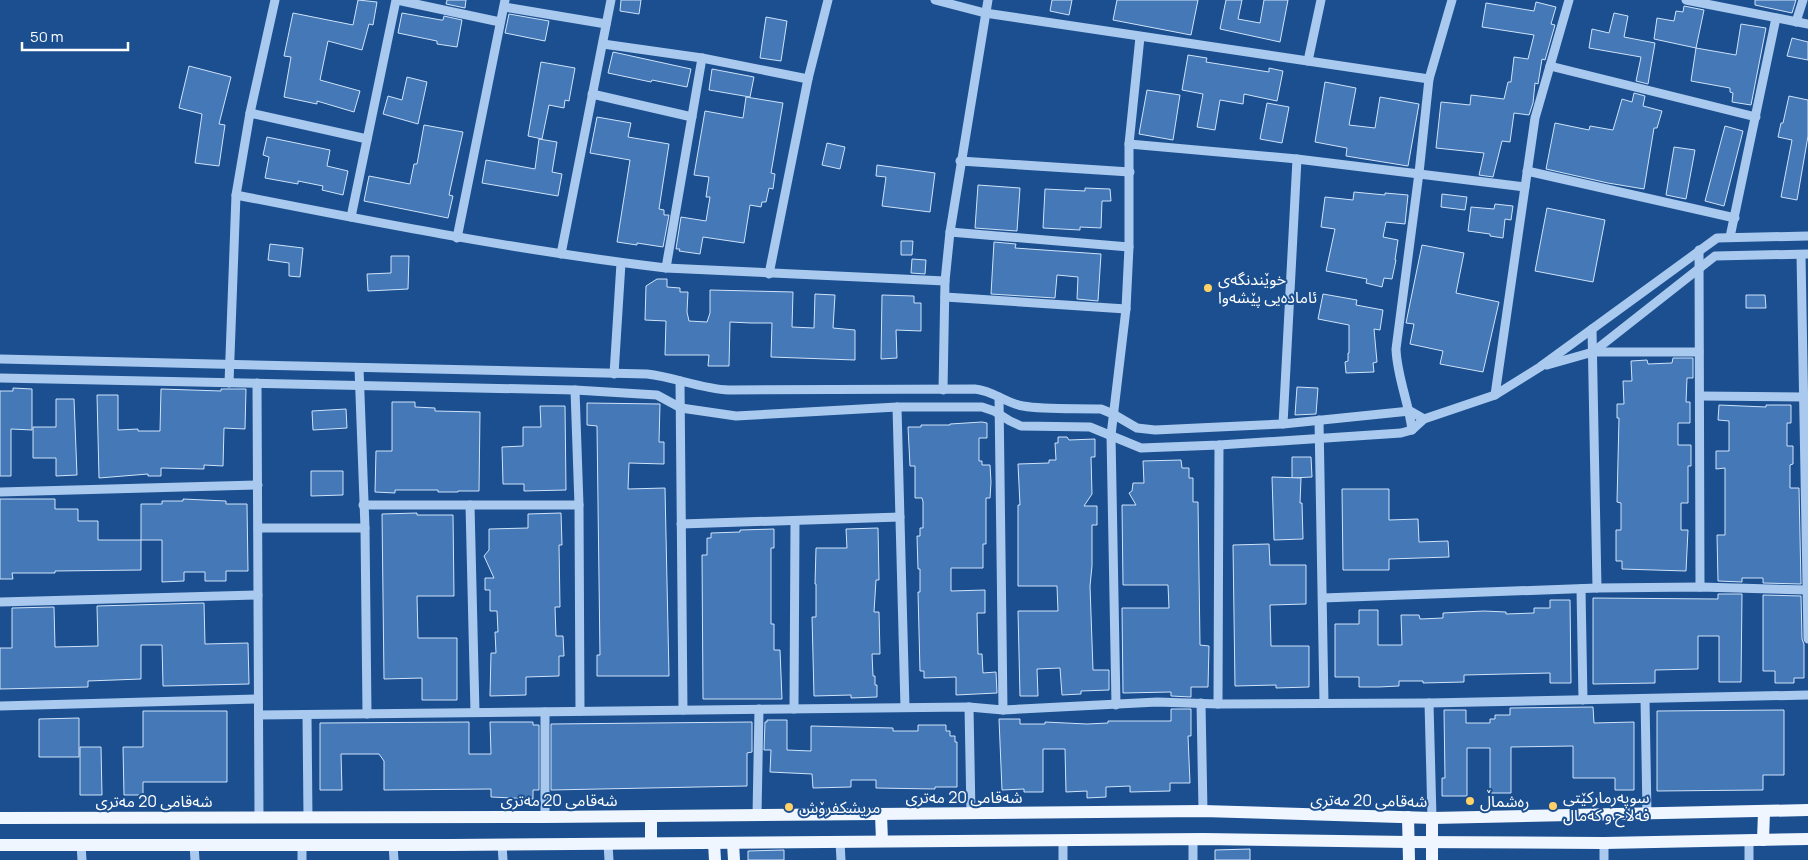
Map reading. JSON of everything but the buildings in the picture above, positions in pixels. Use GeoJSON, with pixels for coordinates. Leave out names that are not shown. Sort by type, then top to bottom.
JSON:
{"type":"FeatureCollection","features":[{"type":"Feature","properties":{"kind":"main road","name":"شەقامی 20 مەتری"},"geometry":{"type":"LineString","coordinates":[[0,818],[545,817],[1203,811],[1432,818],[1808,810]]}},
{"type":"Feature","properties":{"kind":"main road"},"geometry":{"type":"LineString","coordinates":[[1763,840],[1764,812]]}},
{"type":"Feature","properties":{"kind":"main road"},"geometry":{"type":"LineString","coordinates":[[881,814],[882,841]]}},
{"type":"Feature","properties":{"kind":"main road"},"geometry":{"type":"LineString","coordinates":[[651,816],[651,843]]}},
{"type":"Feature","properties":{"kind":"main road"},"geometry":{"type":"LineString","coordinates":[[1408,817],[1409,860]]}},
{"type":"Feature","properties":{"kind":"main road"},"geometry":{"type":"LineString","coordinates":[[1432,818],[1432,860]]}},
{"type":"Feature","properties":{"kind":"main road"},"geometry":{"type":"LineString","coordinates":[[0,845],[502,845],[1192,839],[1604,843],[1808,839]]}},
{"type":"Feature","properties":{"kind":"main road"},"geometry":{"type":"LineString","coordinates":[[714,843],[716,860]]}},
{"type":"Feature","properties":{"kind":"main road"},"geometry":{"type":"LineString","coordinates":[[733,843],[734,860]]}},
{"type":"Feature","properties":{"kind":"street"},"geometry":{"type":"LineString","coordinates":[[229,383],[236,195],[250,112],[275,0]]}},
{"type":"Feature","properties":{"kind":"street"},"geometry":{"type":"LineString","coordinates":[[351,217],[396,0],[500,22]]}},
{"type":"Feature","properties":{"kind":"street"},"geometry":{"type":"LineString","coordinates":[[561,254],[611,0]]}},
{"type":"Feature","properties":{"kind":"street"},"geometry":{"type":"LineString","coordinates":[[769,274],[808,79],[828,0]]}},
{"type":"Feature","properties":{"kind":"street"},"geometry":{"type":"LineString","coordinates":[[935,0],[985,13],[1429,79]]}},
{"type":"Feature","properties":{"kind":"street"},"geometry":{"type":"LineString","coordinates":[[943,390],[945,282],[950,232],[960,161],[988,0]]}},
{"type":"Feature","properties":{"kind":"street"},"geometry":{"type":"LineString","coordinates":[[1308,60],[1321,0]]}},
{"type":"Feature","properties":{"kind":"street"},"geometry":{"type":"LineString","coordinates":[[1412,430],[1410,411],[1398,370],[1396,349],[1429,79],[1452,0]]}},
{"type":"Feature","properties":{"kind":"street"},"geometry":{"type":"LineString","coordinates":[[1495,395],[1535,118],[1569,0]]}},
{"type":"Feature","properties":{"kind":"street"},"geometry":{"type":"LineString","coordinates":[[1686,0],[1808,24]]}},
{"type":"Feature","properties":{"kind":"street"},"geometry":{"type":"LineString","coordinates":[[1796,22],[1803,0]]}},
{"type":"Feature","properties":{"kind":"street"},"geometry":{"type":"LineString","coordinates":[[458,238],[504,3],[606,24]]}},
{"type":"Feature","properties":{"kind":"street"},"geometry":{"type":"LineString","coordinates":[[1730,237],[1776,18]]}},
{"type":"Feature","properties":{"kind":"street"},"geometry":{"type":"LineString","coordinates":[[1116,705],[1111,435],[1126,309],[1129,247],[1129,144],[1140,37]]}},
{"type":"Feature","properties":{"kind":"street"},"geometry":{"type":"LineString","coordinates":[[603,44],[702,58],[808,79]]}},
{"type":"Feature","properties":{"kind":"street"},"geometry":{"type":"LineString","coordinates":[[666,268],[702,58]]}},
{"type":"Feature","properties":{"kind":"street"},"geometry":{"type":"LineString","coordinates":[[1550,66],[1756,117]]}},
{"type":"Feature","properties":{"kind":"street"},"geometry":{"type":"LineString","coordinates":[[592,94],[692,117]]}},
{"type":"Feature","properties":{"kind":"street"},"geometry":{"type":"LineString","coordinates":[[250,112],[367,139]]}},
{"type":"Feature","properties":{"kind":"street"},"geometry":{"type":"LineString","coordinates":[[1129,144],[1297,159],[1525,187]]}},
{"type":"Feature","properties":{"kind":"street"},"geometry":{"type":"LineString","coordinates":[[1283,424],[1297,159]]}},
{"type":"Feature","properties":{"kind":"street"},"geometry":{"type":"LineString","coordinates":[[960,161],[1130,172]]}},
{"type":"Feature","properties":{"kind":"street"},"geometry":{"type":"LineString","coordinates":[[1527,171],[1735,218]]}},
{"type":"Feature","properties":{"kind":"street"},"geometry":{"type":"LineString","coordinates":[[236,195],[458,238],[621,263],[666,268],[945,282]]}},
{"type":"Feature","properties":{"kind":"street"},"geometry":{"type":"LineString","coordinates":[[950,232],[1129,247]]}},
{"type":"Feature","properties":{"kind":"street"},"geometry":{"type":"LineString","coordinates":[[0,378],[575,390],[657,395],[681,408],[736,416],[897,407],[982,407],[1021,426],[1083,426],[1098,429],[1142,448],[1401,433],[1412,430],[1424,419],[1495,395],[1540,367],[1717,238],[1808,236]]}},
{"type":"Feature","properties":{"kind":"street"},"geometry":{"type":"LineString","coordinates":[[1699,250],[1700,587]]}},
{"type":"Feature","properties":{"kind":"street"},"geometry":{"type":"LineString","coordinates":[[1593,352],[1715,256],[1805,255],[1804,397],[1807,479],[1808,639]]}},
{"type":"Feature","properties":{"kind":"street"},"geometry":{"type":"LineString","coordinates":[[614,374],[621,263]]}},
{"type":"Feature","properties":{"kind":"street"},"geometry":{"type":"LineString","coordinates":[[945,297],[1126,309]]}},
{"type":"Feature","properties":{"kind":"street"},"geometry":{"type":"LineString","coordinates":[[1592,329],[1597,588]]}},
{"type":"Feature","properties":{"kind":"street"},"geometry":{"type":"LineString","coordinates":[[1540,367],[1593,352],[1699,352]]}},
{"type":"Feature","properties":{"kind":"street"},"geometry":{"type":"LineString","coordinates":[[0,359],[655,375],[710,388],[729,390],[975,389],[986,390],[1022,406],[1101,409],[1143,429],[1283,424],[1410,411],[1424,419]]}},
{"type":"Feature","properties":{"kind":"street"},"geometry":{"type":"LineString","coordinates":[[359,368],[365,528],[367,714]]}},
{"type":"Feature","properties":{"kind":"street"},"geometry":{"type":"LineString","coordinates":[[680,381],[683,710]]}},
{"type":"Feature","properties":{"kind":"street"},"geometry":{"type":"LineString","coordinates":[[257,383],[259,818]]}},
{"type":"Feature","properties":{"kind":"street"},"geometry":{"type":"LineString","coordinates":[[575,390],[579,505],[580,711]]}},
{"type":"Feature","properties":{"kind":"street"},"geometry":{"type":"LineString","coordinates":[[1700,396],[1804,397]]}},
{"type":"Feature","properties":{"kind":"street"},"geometry":{"type":"LineString","coordinates":[[999,397],[1003,710]]}},
{"type":"Feature","properties":{"kind":"street"},"geometry":{"type":"LineString","coordinates":[[897,407],[905,708]]}},
{"type":"Feature","properties":{"kind":"street"},"geometry":{"type":"LineString","coordinates":[[1319,420],[1324,703]]}},
{"type":"Feature","properties":{"kind":"street"},"geometry":{"type":"LineString","coordinates":[[1218,704],[1219,445]]}},
{"type":"Feature","properties":{"kind":"street"},"geometry":{"type":"LineString","coordinates":[[0,492],[258,485]]}},
{"type":"Feature","properties":{"kind":"street"},"geometry":{"type":"LineString","coordinates":[[363,505],[579,505]]}},
{"type":"Feature","properties":{"kind":"street"},"geometry":{"type":"LineString","coordinates":[[470,505],[475,712]]}},
{"type":"Feature","properties":{"kind":"street"},"geometry":{"type":"LineString","coordinates":[[681,524],[900,517]]}},
{"type":"Feature","properties":{"kind":"street"},"geometry":{"type":"LineString","coordinates":[[794,709],[796,520]]}},
{"type":"Feature","properties":{"kind":"street"},"geometry":{"type":"LineString","coordinates":[[258,528],[365,528]]}},
{"type":"Feature","properties":{"kind":"street"},"geometry":{"type":"LineString","coordinates":[[1323,598],[1597,588],[1700,587],[1807,590]]}},
{"type":"Feature","properties":{"kind":"street"},"geometry":{"type":"LineString","coordinates":[[1581,589],[1583,700]]}},
{"type":"Feature","properties":{"kind":"street"},"geometry":{"type":"LineString","coordinates":[[0,602],[258,595]]}},
{"type":"Feature","properties":{"kind":"street"},"geometry":{"type":"LineString","coordinates":[[259,715],[969,707],[1003,710],[1157,702],[1218,704],[1429,703],[1808,694]]}},
{"type":"Feature","properties":{"kind":"street"},"geometry":{"type":"LineString","coordinates":[[0,706],[258,699]]}},
{"type":"Feature","properties":{"kind":"street"},"geometry":{"type":"LineString","coordinates":[[1645,699],[1647,814]]}},
{"type":"Feature","properties":{"kind":"street"},"geometry":{"type":"LineString","coordinates":[[1202,703],[1203,811]]}},
{"type":"Feature","properties":{"kind":"street"},"geometry":{"type":"LineString","coordinates":[[1429,703],[1432,818]]}},
{"type":"Feature","properties":{"kind":"street"},"geometry":{"type":"LineString","coordinates":[[969,707],[971,813]]}},
{"type":"Feature","properties":{"kind":"street"},"geometry":{"type":"LineString","coordinates":[[757,815],[759,709]]}},
{"type":"Feature","properties":{"kind":"street"},"geometry":{"type":"LineString","coordinates":[[545,712],[545,817]]}},
{"type":"Feature","properties":{"kind":"street"},"geometry":{"type":"LineString","coordinates":[[307,715],[308,818]]}},
{"type":"Feature","properties":{"kind":"street"},"geometry":{"type":"LineString","coordinates":[[1192,839],[1193,860]]}},
{"type":"Feature","properties":{"kind":"street"},"geometry":{"type":"LineString","coordinates":[[1063,840],[1063,860]]}},
{"type":"Feature","properties":{"kind":"street"},"geometry":{"type":"LineString","coordinates":[[1749,840],[1749,860]]}},
{"type":"Feature","properties":{"kind":"street"},"geometry":{"type":"LineString","coordinates":[[840,842],[841,860]]}},
{"type":"Feature","properties":{"kind":"street"},"geometry":{"type":"LineString","coordinates":[[1604,843],[1604,860]]}},
{"type":"Feature","properties":{"kind":"street"},"geometry":{"type":"LineString","coordinates":[[608,844],[609,860]]}},
{"type":"Feature","properties":{"kind":"street"},"geometry":{"type":"LineString","coordinates":[[81,845],[82,860]]}},
{"type":"Feature","properties":{"kind":"street"},"geometry":{"type":"LineString","coordinates":[[194,845],[194,860]]}},
{"type":"Feature","properties":{"kind":"street"},"geometry":{"type":"LineString","coordinates":[[393,845],[394,860]]}},
{"type":"Feature","properties":{"kind":"street"},"geometry":{"type":"LineString","coordinates":[[502,845],[503,860]]}},
{"type":"Feature","properties":{"kind":"street"},"geometry":{"type":"LineString","coordinates":[[302,846],[302,860]]}},
{"type":"Feature","properties":{"kind":"place","name":"خوێندنگەی ئامادەیی پێشەوا"},"geometry":{"type":"Point","coordinates":[1208,288]}},
{"type":"Feature","properties":{"kind":"place","name":"رەشماڵ"},"geometry":{"type":"Point","coordinates":[1470,801]}},
{"type":"Feature","properties":{"kind":"place","name":"سوپەرمارکێتی فەلاح و کەمال"},"geometry":{"type":"Point","coordinates":[1553,806]}},
{"type":"Feature","properties":{"kind":"place","name":"مریشکفرۆش"},"geometry":{"type":"Point","coordinates":[789,807]}}]}
